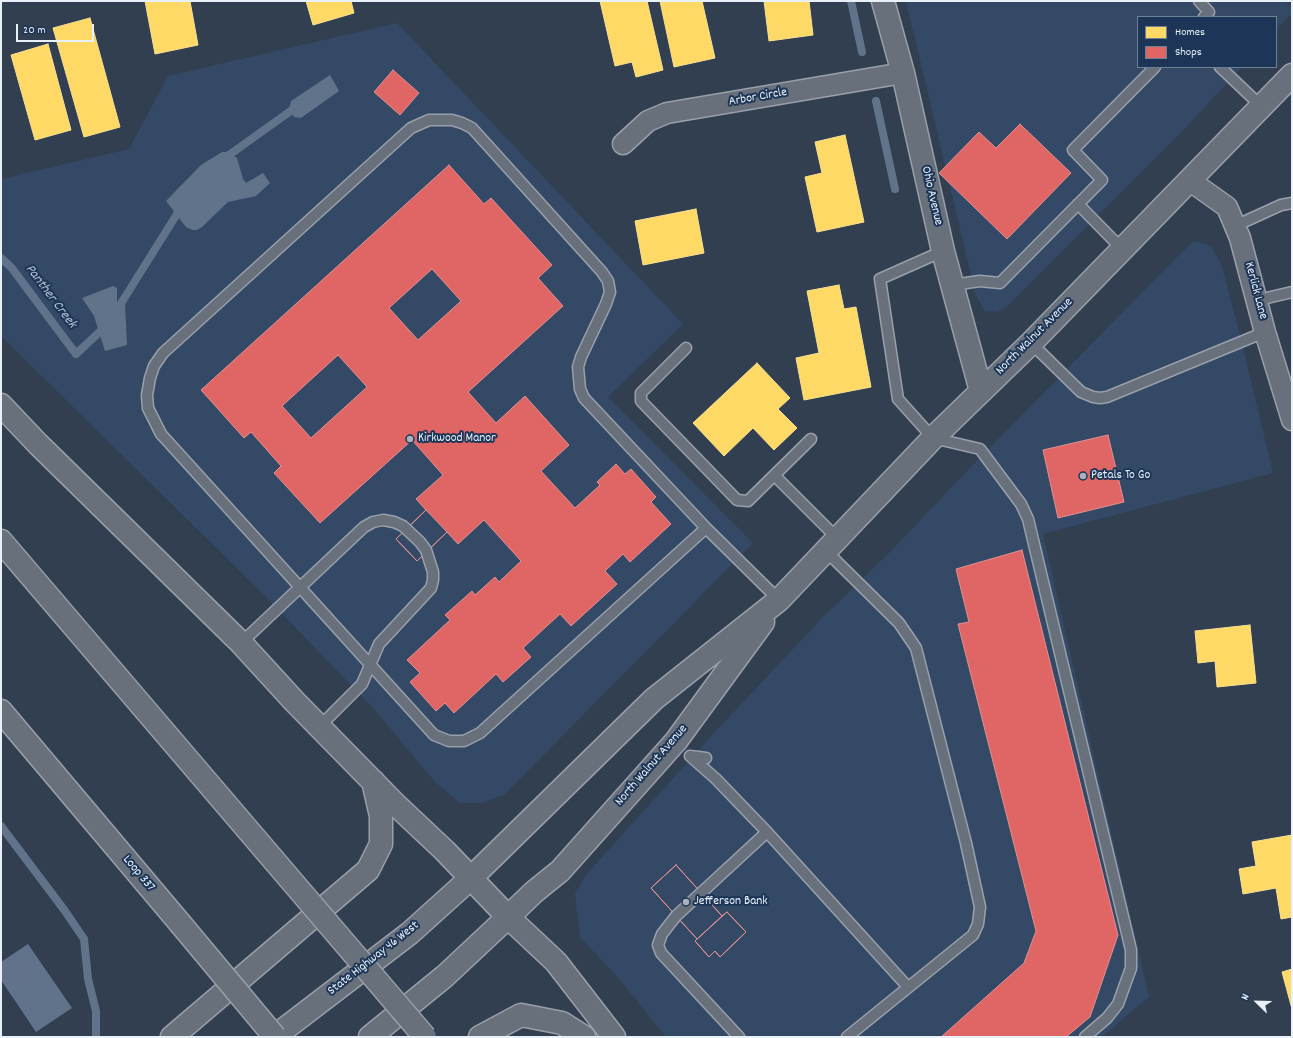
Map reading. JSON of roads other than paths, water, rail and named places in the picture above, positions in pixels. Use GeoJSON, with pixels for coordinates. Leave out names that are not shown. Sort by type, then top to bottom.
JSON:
{"type":"FeatureCollection","features":[{"type":"Feature","properties":{"kind":"main road","name":"Ohio Avenue"},"geometry":{"type":"LineString","coordinates":[[884,1],[903,73],[943,252],[981,391]]}},
{"type":"Feature","properties":{"kind":"main road","name":"North Walnut Avenue"},"geometry":{"type":"LineString","coordinates":[[471,878],[654,699],[779,600],[934,438],[1031,342],[1292,75]]}},
{"type":"Feature","properties":{"kind":"main road"},"geometry":{"type":"LineString","coordinates":[[1,405],[38,444],[241,644],[372,780],[471,878],[508,917],[556,962],[614,1037]]}},
{"type":"Feature","properties":{"kind":"main road"},"geometry":{"type":"LineString","coordinates":[[1,541],[425,1037]]}},
{"type":"Feature","properties":{"kind":"main road","name":"North Walnut Avenue"},"geometry":{"type":"LineString","coordinates":[[508,917],[534,892],[560,871],[676,741],[779,600]]}},
{"type":"Feature","properties":{"kind":"main road","name":"Loop 337"},"geometry":{"type":"LineString","coordinates":[[1,711],[274,1037]]}},
{"type":"Feature","properties":{"kind":"main road"},"geometry":{"type":"LineString","coordinates":[[172,1037],[368,870],[381,844],[381,816],[372,780]]}},
{"type":"Feature","properties":{"kind":"main road","name":"State Highway 46 West"},"geometry":{"type":"LineString","coordinates":[[274,1037],[410,933],[471,878]]}},
{"type":"Feature","properties":{"kind":"main road"},"geometry":{"type":"LineString","coordinates":[[370,1037],[445,976],[508,917]]}},
{"type":"Feature","properties":{"kind":"main road"},"geometry":{"type":"LineString","coordinates":[[480,1037],[521,1015],[562,1023],[584,1037]]}},
{"type":"Feature","properties":{"kind":"street","name":"Arbor Circle"},"geometry":{"type":"LineString","coordinates":[[623,144],[648,121],[667,113],[903,73]]}},
{"type":"Feature","properties":{"kind":"street","name":"Kerlick Lane"},"geometry":{"type":"LineString","coordinates":[[1190,180],[1227,207],[1240,238],[1258,300],[1265,332],[1292,420]]}},
{"type":"Feature","properties":{"kind":"lane"},"geometry":{"type":"LineString","coordinates":[[1199,1],[1209,12],[1205,16]]}},
{"type":"Feature","properties":{"kind":"lane"},"geometry":{"type":"LineString","coordinates":[[952,285],[980,281],[1000,283],[1102,180],[1072,150],[1154,68]]}},
{"type":"Feature","properties":{"kind":"lane"},"geometry":{"type":"LineString","coordinates":[[1221,68],[1261,106]]}},
{"type":"Feature","properties":{"kind":"lane"},"geometry":{"type":"LineString","coordinates":[[706,528],[473,738],[456,742],[441,739],[434,734],[161,434],[148,408],[147,395],[150,378],[154,366],[163,352],[411,128],[430,120],[452,120],[472,128],[602,272],[608,281],[610,292],[578,367],[580,389],[592,407],[706,528],[779,600]]}},
{"type":"Feature","properties":{"kind":"lane"},"geometry":{"type":"LineString","coordinates":[[1235,226],[1281,205],[1292,203]]}},
{"type":"Feature","properties":{"kind":"lane"},"geometry":{"type":"LineString","coordinates":[[1078,204],[1122,249]]}},
{"type":"Feature","properties":{"kind":"lane"},"geometry":{"type":"LineString","coordinates":[[943,252],[880,279],[898,399],[934,438],[980,449],[1021,504],[1028,519],[1131,950],[1131,968],[1118,1004],[1107,1018],[1085,1037]]}},
{"type":"Feature","properties":{"kind":"lane"},"geometry":{"type":"LineString","coordinates":[[1258,300],[1292,292]]}},
{"type":"Feature","properties":{"kind":"lane"},"geometry":{"type":"LineString","coordinates":[[1031,342],[1081,392],[1100,398],[1265,332]]}},
{"type":"Feature","properties":{"kind":"lane"},"geometry":{"type":"LineString","coordinates":[[686,348],[641,393],[641,400],[737,500],[748,501],[811,439]]}},
{"type":"Feature","properties":{"kind":"lane"},"geometry":{"type":"LineString","coordinates":[[775,476],[899,623],[916,648],[966,844],[980,907],[978,924],[972,935],[907,986],[847,1037]]}},
{"type":"Feature","properties":{"kind":"lane"},"geometry":{"type":"LineString","coordinates":[[241,644],[364,527],[373,522],[383,520],[394,522],[403,526],[420,542],[426,550],[433,572],[431,588],[379,644],[362,684],[320,726]]}},
{"type":"Feature","properties":{"kind":"lane"},"geometry":{"type":"LineString","coordinates":[[706,758],[690,756],[716,779],[907,986]]}},
{"type":"Feature","properties":{"kind":"lane"},"geometry":{"type":"LineString","coordinates":[[739,1037],[661,953],[658,945],[662,934],[676,916],[766,832]]}},
{"type":"Feature","properties":{"kind":"waterway"},"geometry":{"type":"LineString","coordinates":[[851,1],[862,52]]}},
{"type":"Feature","properties":{"kind":"waterway"},"geometry":{"type":"LineString","coordinates":[[876,101],[895,189]]}},
{"type":"Feature","properties":{"kind":"waterway"},"geometry":{"type":"LineString","coordinates":[[222,160],[299,105]]}},
{"type":"Feature","properties":{"kind":"waterway"},"geometry":{"type":"LineString","coordinates":[[115,313],[182,206]]}},
{"type":"Feature","properties":{"kind":"waterway","name":"Panther Creek"},"geometry":{"type":"LineString","coordinates":[[1,258],[11,267],[76,354],[106,326]]}},
{"type":"Feature","properties":{"kind":"waterway"},"geometry":{"type":"LineString","coordinates":[[1,826],[65,911],[84,939],[88,979],[96,1011],[96,1037]]}},
{"type":"Feature","properties":{"kind":"place","name":"Kirkwood Manor"},"geometry":{"type":"Point","coordinates":[410,439]}},
{"type":"Feature","properties":{"kind":"place","name":"Petals To Go"},"geometry":{"type":"Point","coordinates":[1083,476]}},
{"type":"Feature","properties":{"kind":"place","name":"Jefferson Bank"},"geometry":{"type":"Point","coordinates":[686,902]}}]}
